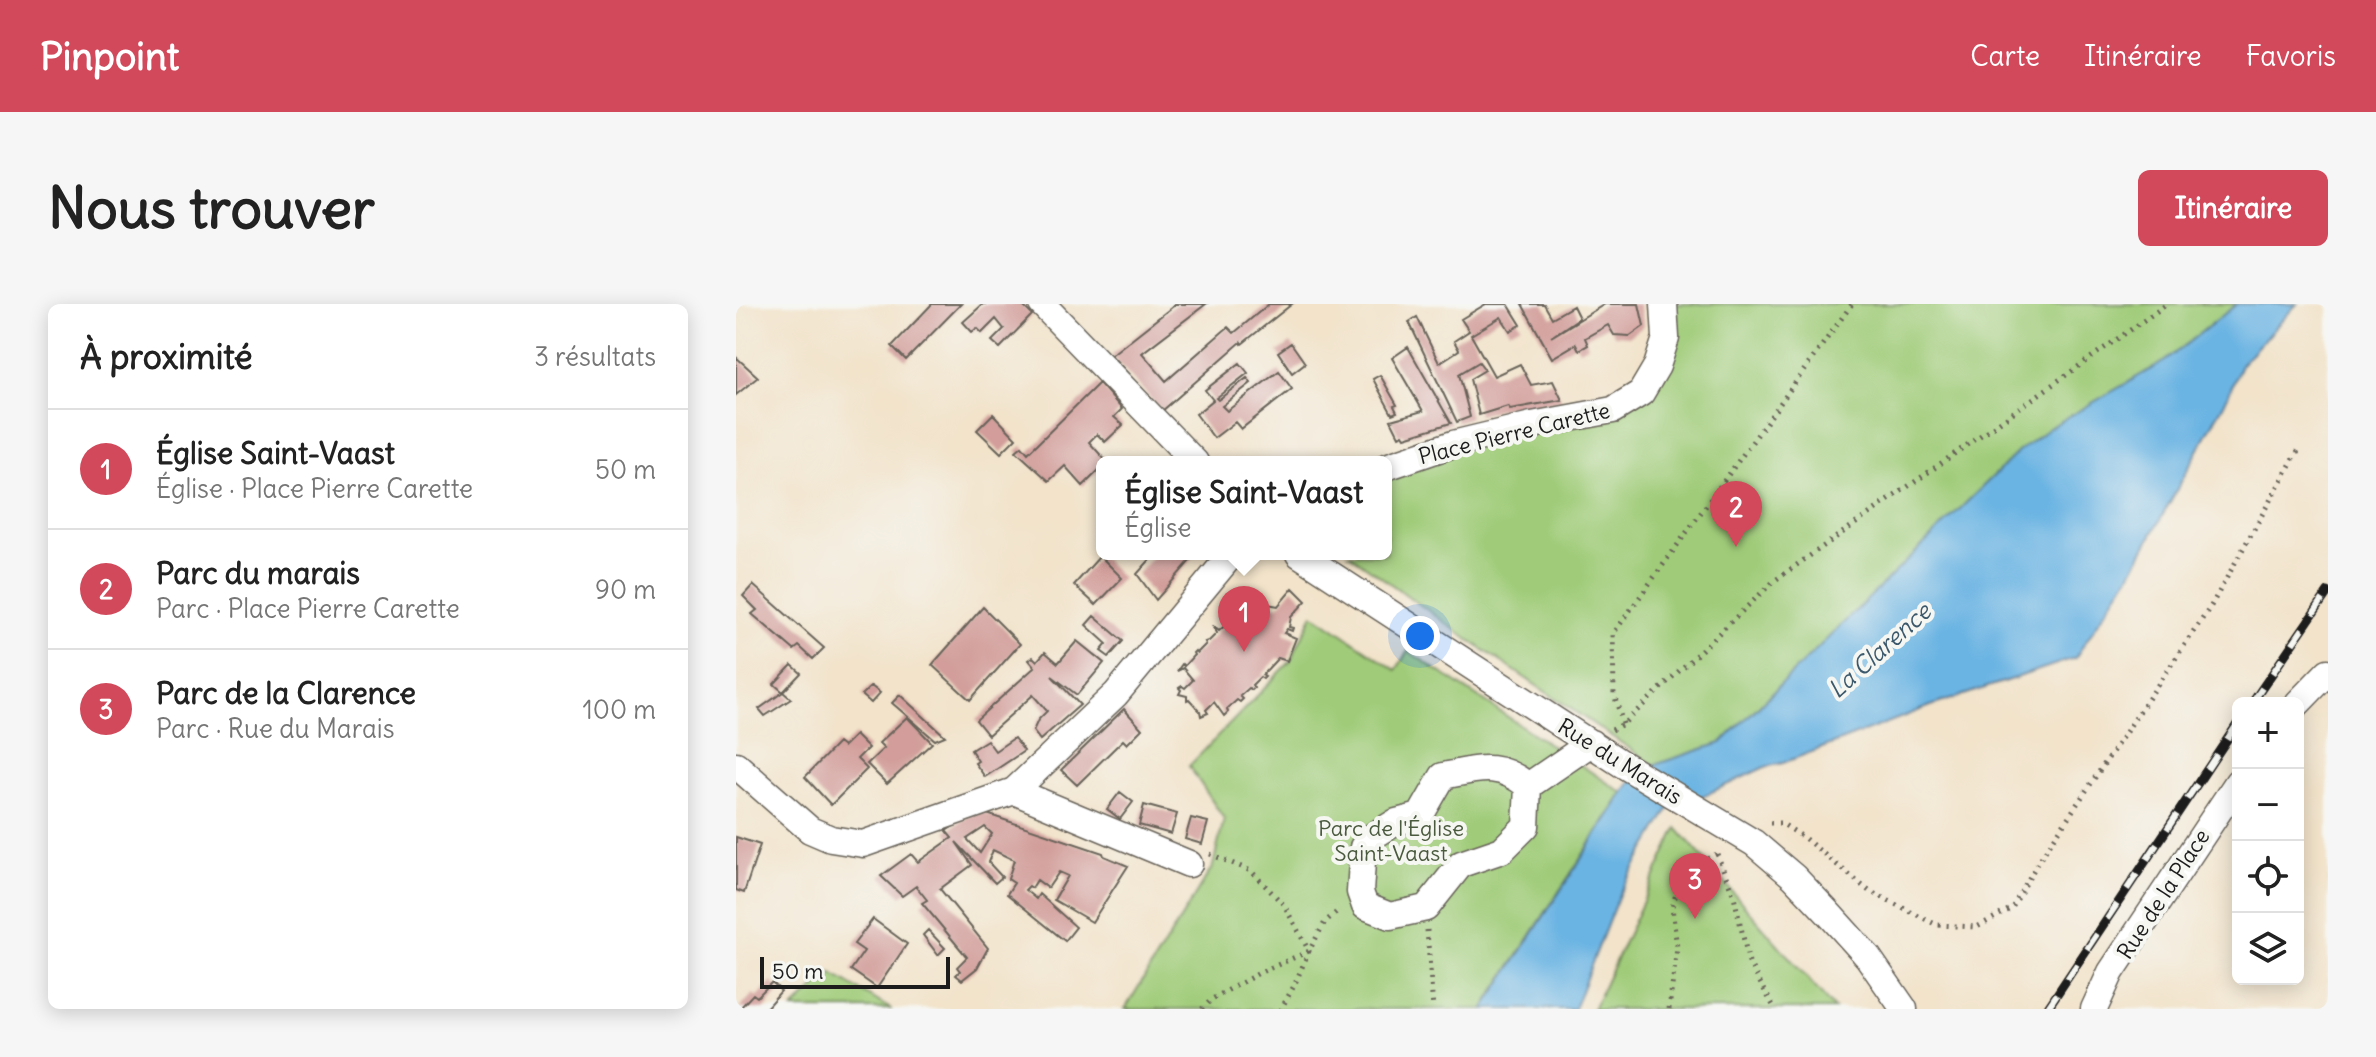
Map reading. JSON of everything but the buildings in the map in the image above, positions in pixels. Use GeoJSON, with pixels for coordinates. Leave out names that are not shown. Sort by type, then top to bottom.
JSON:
{"type":"FeatureCollection","features":[{"type":"Feature","properties":{"kind":"street"},"geometry":{"type":"LineString","coordinates":[[1042,304],[1189,456]]}},
{"type":"Feature","properties":{"kind":"street","name":"Place Pierre Carette"},"geometry":{"type":"LineString","coordinates":[[1392,465],[1453,444],[1613,410],[1641,393],[1657,366],[1666,338],[1664,304]]}},
{"type":"Feature","properties":{"kind":"street"},"geometry":{"type":"LineString","coordinates":[[736,765],[810,830],[831,839],[863,844],[1014,791],[1116,694],[1227,560]]}},
{"type":"Feature","properties":{"kind":"street","name":"Rue du Marais"},"geometry":{"type":"LineString","coordinates":[[1308,560],[1622,764],[1714,820],[1738,831],[1794,877],[1830,915],[1868,957],[1904,1009]]}},
{"type":"Feature","properties":{"kind":"street"},"geometry":{"type":"LineString","coordinates":[[2304,697],[2328,672]]}},
{"type":"Feature","properties":{"kind":"street"},"geometry":{"type":"LineString","coordinates":[[1528,786],[1591,743]]}},
{"type":"Feature","properties":{"kind":"street"},"geometry":{"type":"LineString","coordinates":[[1481,768],[1511,772],[1528,786],[1526,826],[1502,850],[1461,864],[1426,908],[1390,916],[1365,906],[1360,892],[1363,847],[1370,838],[1396,822],[1420,816],[1443,776],[1481,768]]}},
{"type":"Feature","properties":{"kind":"street"},"geometry":{"type":"LineString","coordinates":[[1014,791],[1189,864]]}},
{"type":"Feature","properties":{"kind":"street","name":"Rue de la Place"},"geometry":{"type":"LineString","coordinates":[[2094,1009],[2111,972],[2232,791]]}},
{"type":"Feature","properties":{"kind":"path"},"geometry":{"type":"LineString","coordinates":[[1852,304],[1613,634],[1614,694],[1623,724],[1774,581],[2167,304]]}},
{"type":"Feature","properties":{"kind":"path"},"geometry":{"type":"LineString","coordinates":[[1669,1009],[1677,948],[1672,907],[1683,871],[1717,854],[1723,841],[1738,831],[1759,823],[1781,823],[1869,891],[1937,925],[1977,927],[2012,908],[2038,862],[2211,606],[2300,447]]}},
{"type":"Feature","properties":{"kind":"path"},"geometry":{"type":"LineString","coordinates":[[1189,864],[1200,850],[1251,871],[1284,905],[1309,951]]}},
{"type":"Feature","properties":{"kind":"path"},"geometry":{"type":"LineString","coordinates":[[1717,854],[1734,896],[1749,963],[1775,1009]]}},
{"type":"Feature","properties":{"kind":"path"},"geometry":{"type":"LineString","coordinates":[[1281,1009],[1325,922],[1360,892]]}},
{"type":"Feature","properties":{"kind":"path"},"geometry":{"type":"LineString","coordinates":[[1426,908],[1433,1009]]}},
{"type":"Feature","properties":{"kind":"path"},"geometry":{"type":"LineString","coordinates":[[1202,1009],[1212,999],[1247,979],[1309,951]]}},
{"type":"Feature","properties":{"kind":"green space"},"geometry":{"type":"Polygon","coordinates":[[[1664,304],[2237,304],[2165,361],[2049,428],[2018,452],[1721,743],[1654,765],[1357,560],[1392,560],[1392,465],[1641,393],[1664,304]]]}},
{"type":"Feature","properties":{"kind":"green space","name":"Parc de l'Église Saint-Vaast"},"geometry":{"type":"Polygon","coordinates":[[[1313,614],[1396,670],[1408,651],[1623,793],[1483,1009],[1125,1009],[1213,866],[1224,819],[1189,766],[1290,662],[1313,614]]]}},
{"type":"Feature","properties":{"kind":"green space"},"geometry":{"type":"Polygon","coordinates":[[[1677,828],[1834,1009],[1593,1009],[1677,828]]]}},
{"type":"Feature","properties":{"kind":"green space"},"geometry":{"type":"Polygon","coordinates":[[[831,973],[891,1009],[793,1009],[831,973]]]}},
{"type":"Feature","properties":{"kind":"water","name":"La Clarence"},"geometry":{"type":"Polygon","coordinates":[[[2237,304],[2297,304],[2241,364],[2228,396],[2131,573],[2075,658],[1931,706],[1783,763],[1765,767],[1703,796],[1672,804],[1620,892],[1574,1009],[1484,1009],[1632,780],[1654,765],[1721,743],[2018,452],[2049,428],[2165,361],[2237,304]]]}},
{"type":"Feature","properties":{"kind":"railway"},"geometry":{"type":"LineString","coordinates":[[2256,697],[2328,592]]}},
{"type":"Feature","properties":{"kind":"railway"},"geometry":{"type":"LineString","coordinates":[[2047,1009],[2232,732]]}},
{"type":"Feature","properties":{"kind":"place","name":"Parc du marais"},"geometry":{"type":"Point","coordinates":[1736,547]}},
{"type":"Feature","properties":{"kind":"place","name":"Église Saint-Vaast"},"geometry":{"type":"Point","coordinates":[1244,652]}},
{"type":"Feature","properties":{"kind":"place","name":"Parc de la Clarence"},"geometry":{"type":"Point","coordinates":[1695,919]}}]}
